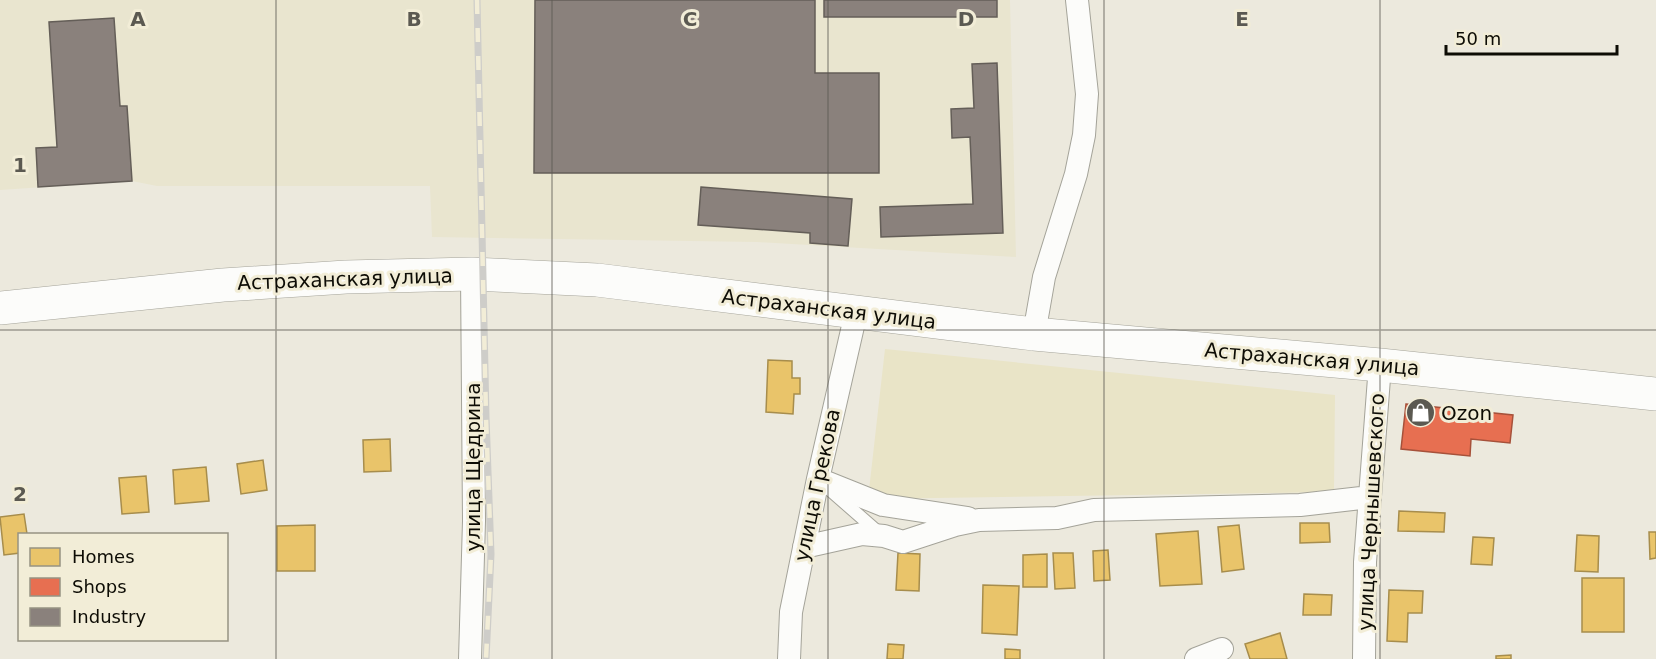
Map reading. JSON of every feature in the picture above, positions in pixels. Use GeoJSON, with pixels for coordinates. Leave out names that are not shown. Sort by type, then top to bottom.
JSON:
{"type":"FeatureCollection","features":[{"type":"Feature","properties":{"kind":"main road","name":"Астраханская улица"},"geometry":{"type":"LineString","coordinates":[[0,308],[223,285],[346,277],[472,274],[597,280],[1034,334],[1380,365],[1656,394]]}},
{"type":"Feature","properties":{"kind":"street"},"geometry":{"type":"LineString","coordinates":[[1034,334],[1044,277],[1076,174],[1084,135],[1087,94],[1077,0]]}},
{"type":"Feature","properties":{"kind":"street","name":"улица Щедрина"},"geometry":{"type":"LineString","coordinates":[[470,659],[474,521],[472,274]]}},
{"type":"Feature","properties":{"kind":"street","name":"улица Грекова"},"geometry":{"type":"LineString","coordinates":[[789,659],[791,612],[818,479],[856,313]]}},
{"type":"Feature","properties":{"kind":"street","name":"улица Чернышевского"},"geometry":{"type":"LineString","coordinates":[[1364,659],[1365,562],[1380,365]]}},
{"type":"Feature","properties":{"kind":"street"},"geometry":{"type":"LineString","coordinates":[[818,479],[883,505],[979,520]]}},
{"type":"Feature","properties":{"kind":"street"},"geometry":{"type":"LineString","coordinates":[[804,547],[862,534],[884,536],[903,542],[955,525],[979,520],[1057,518],[1094,510],[1300,505],[1370,497]]}},
{"type":"Feature","properties":{"kind":"street"},"geometry":{"type":"LineString","coordinates":[[1196,659],[1222,649]]}},
{"type":"Feature","properties":{"kind":"lane"},"geometry":{"type":"LineString","coordinates":[[818,479],[884,536]]}},
{"type":"Feature","properties":{"kind":"shaded area"},"geometry":{"type":"Polygon","coordinates":[[[0,0],[1010,0],[1016,257],[757,242],[432,237],[430,186],[157,186],[132,181],[0,190],[0,0]]]}},
{"type":"Feature","properties":{"kind":"shaded area"},"geometry":{"type":"Polygon","coordinates":[[[885,349],[1335,395],[1334,492],[868,499],[885,349]]]}},
{"type":"Feature","properties":{"kind":"building: Homes"},"geometry":{"type":"Polygon","coordinates":[[[768,360],[792,361],[792,378],[800,378],[800,394],[794,394],[793,414],[766,412],[768,360]]]}},
{"type":"Feature","properties":{"kind":"building: Homes"},"geometry":{"type":"Polygon","coordinates":[[[390,439],[391,471],[364,472],[363,440],[390,439]]]}},
{"type":"Feature","properties":{"kind":"building: Homes"},"geometry":{"type":"Polygon","coordinates":[[[263,460],[267,490],[241,494],[237,464],[263,460]]]}},
{"type":"Feature","properties":{"kind":"building: Homes"},"geometry":{"type":"Polygon","coordinates":[[[206,467],[209,501],[175,504],[173,470],[206,467]]]}},
{"type":"Feature","properties":{"kind":"building: Homes"},"geometry":{"type":"Polygon","coordinates":[[[146,476],[149,512],[122,514],[119,478],[146,476]]]}},
{"type":"Feature","properties":{"kind":"building: Homes"},"geometry":{"type":"Polygon","coordinates":[[[1399,511],[1445,513],[1444,532],[1398,531],[1399,511]]]}},
{"type":"Feature","properties":{"kind":"building: Homes"},"geometry":{"type":"Polygon","coordinates":[[[24,514],[27,533],[18,533],[18,553],[4,555],[0,517],[24,514]]]}},
{"type":"Feature","properties":{"kind":"building: Homes"},"geometry":{"type":"Polygon","coordinates":[[[1300,523],[1329,523],[1330,542],[1300,543],[1300,523]]]}},
{"type":"Feature","properties":{"kind":"building: Homes"},"geometry":{"type":"Polygon","coordinates":[[[315,525],[315,571],[277,571],[277,526],[315,525]]]}},
{"type":"Feature","properties":{"kind":"building: Homes"},"geometry":{"type":"Polygon","coordinates":[[[1239,525],[1244,569],[1222,572],[1218,527],[1239,525]]]}},
{"type":"Feature","properties":{"kind":"building: Homes"},"geometry":{"type":"Polygon","coordinates":[[[1198,531],[1202,584],[1160,586],[1156,534],[1198,531]]]}},
{"type":"Feature","properties":{"kind":"building: Homes"},"geometry":{"type":"Polygon","coordinates":[[[1649,532],[1656,532],[1656,558],[1650,559],[1649,532]]]}},
{"type":"Feature","properties":{"kind":"building: Homes"},"geometry":{"type":"Polygon","coordinates":[[[1577,535],[1599,536],[1598,572],[1575,571],[1577,535]]]}},
{"type":"Feature","properties":{"kind":"building: Homes"},"geometry":{"type":"Polygon","coordinates":[[[1473,537],[1494,538],[1492,565],[1471,564],[1473,537]]]}},
{"type":"Feature","properties":{"kind":"building: Homes"},"geometry":{"type":"Polygon","coordinates":[[[1108,550],[1110,580],[1094,581],[1093,551],[1108,550]]]}},
{"type":"Feature","properties":{"kind":"building: Homes"},"geometry":{"type":"Polygon","coordinates":[[[898,553],[920,554],[919,591],[896,590],[898,553]]]}},
{"type":"Feature","properties":{"kind":"building: Homes"},"geometry":{"type":"Polygon","coordinates":[[[1053,553],[1073,553],[1075,588],[1055,589],[1053,553]]]}},
{"type":"Feature","properties":{"kind":"building: Homes"},"geometry":{"type":"Polygon","coordinates":[[[1047,554],[1047,587],[1023,587],[1023,555],[1047,554]]]}},
{"type":"Feature","properties":{"kind":"building: Homes"},"geometry":{"type":"Polygon","coordinates":[[[1582,578],[1624,578],[1624,632],[1582,632],[1582,578]]]}},
{"type":"Feature","properties":{"kind":"building: Homes"},"geometry":{"type":"Polygon","coordinates":[[[983,585],[1019,586],[1017,635],[982,633],[983,585]]]}},
{"type":"Feature","properties":{"kind":"building: Homes"},"geometry":{"type":"Polygon","coordinates":[[[1389,590],[1423,591],[1422,613],[1408,613],[1407,642],[1387,641],[1389,590]]]}},
{"type":"Feature","properties":{"kind":"building: Homes"},"geometry":{"type":"Polygon","coordinates":[[[1304,594],[1332,595],[1331,615],[1303,615],[1304,594]]]}},
{"type":"Feature","properties":{"kind":"building: Homes"},"geometry":{"type":"Polygon","coordinates":[[[1280,633],[1287,659],[1250,659],[1245,644],[1280,633]]]}},
{"type":"Feature","properties":{"kind":"building: Homes"},"geometry":{"type":"Polygon","coordinates":[[[888,644],[904,645],[903,659],[887,659],[888,644]]]}},
{"type":"Feature","properties":{"kind":"building: Homes"},"geometry":{"type":"Polygon","coordinates":[[[1005,649],[1020,650],[1020,659],[1005,659],[1005,649]]]}},
{"type":"Feature","properties":{"kind":"building: Homes"},"geometry":{"type":"Polygon","coordinates":[[[1511,655],[1511,659],[1496,659],[1496,656],[1511,655]]]}},
{"type":"Feature","properties":{"kind":"building: Shops"},"geometry":{"type":"Polygon","coordinates":[[[1406,404],[1513,415],[1510,443],[1471,439],[1470,456],[1401,449],[1406,404]]]}},
{"type":"Feature","properties":{"kind":"building: Industry"},"geometry":{"type":"Polygon","coordinates":[[[535,0],[815,0],[815,73],[879,73],[879,173],[534,173],[535,0]]]}},
{"type":"Feature","properties":{"kind":"building: Industry"},"geometry":{"type":"Polygon","coordinates":[[[824,0],[997,0],[997,17],[824,17],[824,0]]]}},
{"type":"Feature","properties":{"kind":"building: Industry"},"geometry":{"type":"Polygon","coordinates":[[[114,18],[120,106],[127,106],[132,181],[38,187],[36,148],[57,147],[49,22],[114,18]]]}},
{"type":"Feature","properties":{"kind":"building: Industry"},"geometry":{"type":"Polygon","coordinates":[[[997,63],[1003,233],[881,237],[880,207],[973,204],[970,137],[952,138],[951,109],[974,108],[972,64],[997,63]]]}},
{"type":"Feature","properties":{"kind":"building: Industry"},"geometry":{"type":"Polygon","coordinates":[[[701,187],[852,199],[848,246],[810,243],[810,233],[698,225],[701,187]]]}},
{"type":"Feature","properties":{"kind":"railway"},"geometry":{"type":"LineString","coordinates":[[477,0],[491,554],[486,659]]}},
{"type":"Feature","properties":{"kind":"place","name":"Ozon"},"geometry":{"type":"Point","coordinates":[1420,413]}}]}
